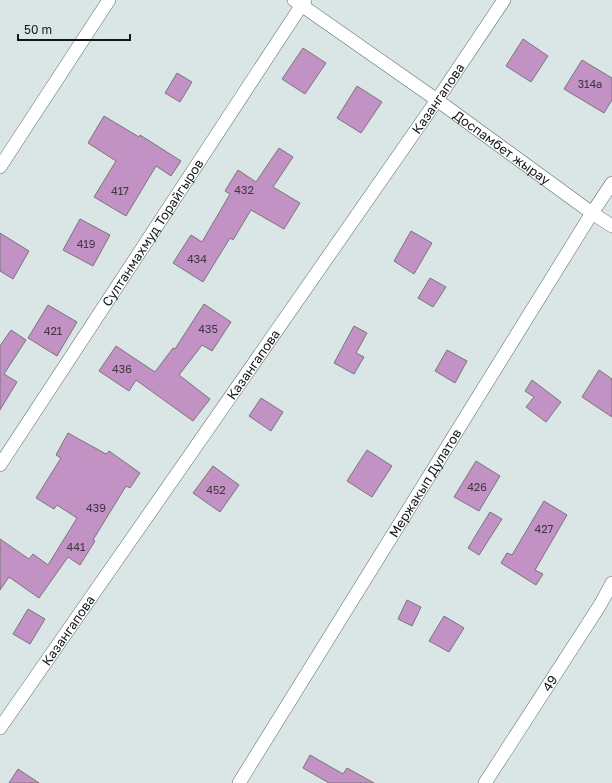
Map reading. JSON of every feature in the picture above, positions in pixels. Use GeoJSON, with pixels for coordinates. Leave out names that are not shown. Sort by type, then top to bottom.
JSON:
{"type":"FeatureCollection","features":[{"type":"Feature","properties":{"kind":"street"},"geometry":{"type":"LineString","coordinates":[[0,167],[109,0]]}},
{"type":"Feature","properties":{"kind":"street","name":"Казангапова"},"geometry":{"type":"LineString","coordinates":[[0,728],[437,100],[504,0]]}},
{"type":"Feature","properties":{"kind":"street","name":"Доспамбет жырау"},"geometry":{"type":"LineString","coordinates":[[300,2],[612,226]]}},
{"type":"Feature","properties":{"kind":"street","name":"Султанмахмуд Торайгыров"},"geometry":{"type":"LineString","coordinates":[[0,465],[300,2]]}},
{"type":"Feature","properties":{"kind":"street","name":"Мержакып Дулатов"},"geometry":{"type":"LineString","coordinates":[[238,783],[612,183]]}},
{"type":"Feature","properties":{"kind":"street","name":"49"},"geometry":{"type":"LineString","coordinates":[[485,783],[600,605],[612,583]]}},
{"type":"Feature","properties":{"kind":"building"},"geometry":{"type":"Polygon","coordinates":[[[523,39],[548,56],[531,82],[506,66],[523,39]]]}},
{"type":"Feature","properties":{"kind":"building"},"geometry":{"type":"Polygon","coordinates":[[[303,48],[326,63],[305,94],[282,79],[303,48]]]}},
{"type":"Feature","properties":{"kind":"building"},"geometry":{"type":"Polygon","coordinates":[[[582,60],[612,78],[612,100],[604,113],[564,89],[582,60]]]}},
{"type":"Feature","properties":{"kind":"building"},"geometry":{"type":"Polygon","coordinates":[[[177,73],[192,82],[180,102],[165,93],[177,73]]]}},
{"type":"Feature","properties":{"kind":"building"},"geometry":{"type":"Polygon","coordinates":[[[357,86],[382,102],[361,133],[337,118],[357,86]]]}},
{"type":"Feature","properties":{"kind":"building"},"geometry":{"type":"Polygon","coordinates":[[[104,116],[139,137],[140,135],[181,161],[171,176],[156,166],[126,216],[94,197],[116,161],[88,143],[104,116]]]}},
{"type":"Feature","properties":{"kind":"building"},"geometry":{"type":"Polygon","coordinates":[[[279,148],[293,157],[273,187],[300,203],[284,229],[251,210],[233,240],[230,238],[203,282],[173,263],[191,235],[202,242],[230,194],[225,191],[238,170],[256,182],[279,148]]]}},
{"type":"Feature","properties":{"kind":"building"},"geometry":{"type":"Polygon","coordinates":[[[80,219],[110,235],[93,266],[63,250],[80,219]]]}},
{"type":"Feature","properties":{"kind":"building"},"geometry":{"type":"Polygon","coordinates":[[[411,231],[432,243],[414,274],[394,261],[411,231]]]}},
{"type":"Feature","properties":{"kind":"building"},"geometry":{"type":"Polygon","coordinates":[[[0,233],[29,251],[13,279],[0,271],[0,233]]]}},
{"type":"Feature","properties":{"kind":"building"},"geometry":{"type":"Polygon","coordinates":[[[430,278],[446,287],[433,307],[418,298],[430,278]]]}},
{"type":"Feature","properties":{"kind":"building"},"geometry":{"type":"Polygon","coordinates":[[[204,304],[231,322],[212,351],[202,345],[179,375],[210,399],[193,421],[136,380],[129,391],[99,371],[116,346],[155,372],[173,348],[175,349],[204,304]]]}},
{"type":"Feature","properties":{"kind":"building"},"geometry":{"type":"Polygon","coordinates":[[[48,305],[77,322],[57,356],[28,338],[48,305]]]}},
{"type":"Feature","properties":{"kind":"building"},"geometry":{"type":"Polygon","coordinates":[[[354,326],[367,333],[356,353],[364,357],[354,374],[334,363],[354,326]]]}},
{"type":"Feature","properties":{"kind":"building"},"geometry":{"type":"Polygon","coordinates":[[[11,330],[26,340],[4,374],[17,382],[0,410],[0,346],[11,330]]]}},
{"type":"Feature","properties":{"kind":"building"},"geometry":{"type":"Polygon","coordinates":[[[447,350],[467,361],[455,383],[435,371],[447,350]]]}},
{"type":"Feature","properties":{"kind":"building"},"geometry":{"type":"Polygon","coordinates":[[[599,370],[612,379],[612,417],[582,397],[599,370]]]}},
{"type":"Feature","properties":{"kind":"building"},"geometry":{"type":"Polygon","coordinates":[[[532,380],[561,402],[546,422],[526,407],[534,397],[525,391],[532,380]]]}},
{"type":"Feature","properties":{"kind":"building"},"geometry":{"type":"Polygon","coordinates":[[[261,398],[283,412],[271,431],[249,416],[261,398]]]}},
{"type":"Feature","properties":{"kind":"building"},"geometry":{"type":"Polygon","coordinates":[[[68,433],[106,454],[109,451],[140,473],[130,488],[126,486],[93,540],[95,541],[80,565],[68,557],[39,598],[9,577],[0,590],[0,539],[29,559],[33,554],[48,565],[77,518],[57,505],[54,509],[36,498],[61,458],[56,455],[68,433]]]}},
{"type":"Feature","properties":{"kind":"building"},"geometry":{"type":"Polygon","coordinates":[[[367,450],[392,466],[372,497],[347,481],[367,450]]]}},
{"type":"Feature","properties":{"kind":"building"},"geometry":{"type":"Polygon","coordinates":[[[476,461],[500,476],[479,511],[454,497],[476,461]]]}},
{"type":"Feature","properties":{"kind":"building"},"geometry":{"type":"Polygon","coordinates":[[[213,466],[239,485],[220,512],[193,493],[213,466]]]}},
{"type":"Feature","properties":{"kind":"building"},"geometry":{"type":"Polygon","coordinates":[[[544,501],[567,515],[535,570],[543,574],[536,585],[501,563],[507,553],[512,555],[544,501]]]}},
{"type":"Feature","properties":{"kind":"building"},"geometry":{"type":"Polygon","coordinates":[[[490,512],[502,519],[479,555],[468,548],[490,512]]]}},
{"type":"Feature","properties":{"kind":"building"},"geometry":{"type":"Polygon","coordinates":[[[407,600],[421,607],[412,626],[398,619],[407,600]]]}},
{"type":"Feature","properties":{"kind":"building"},"geometry":{"type":"Polygon","coordinates":[[[28,609],[45,619],[30,644],[13,634],[28,609]]]}},
{"type":"Feature","properties":{"kind":"building"},"geometry":{"type":"Polygon","coordinates":[[[444,616],[464,628],[449,652],[429,641],[444,616]]]}},
{"type":"Feature","properties":{"kind":"building"},"geometry":{"type":"Polygon","coordinates":[[[310,755],[343,774],[347,768],[374,783],[329,783],[303,768],[310,755]]]}},
{"type":"Feature","properties":{"kind":"building"},"geometry":{"type":"Polygon","coordinates":[[[18,769],[39,783],[9,783],[18,769]]]}}]}
